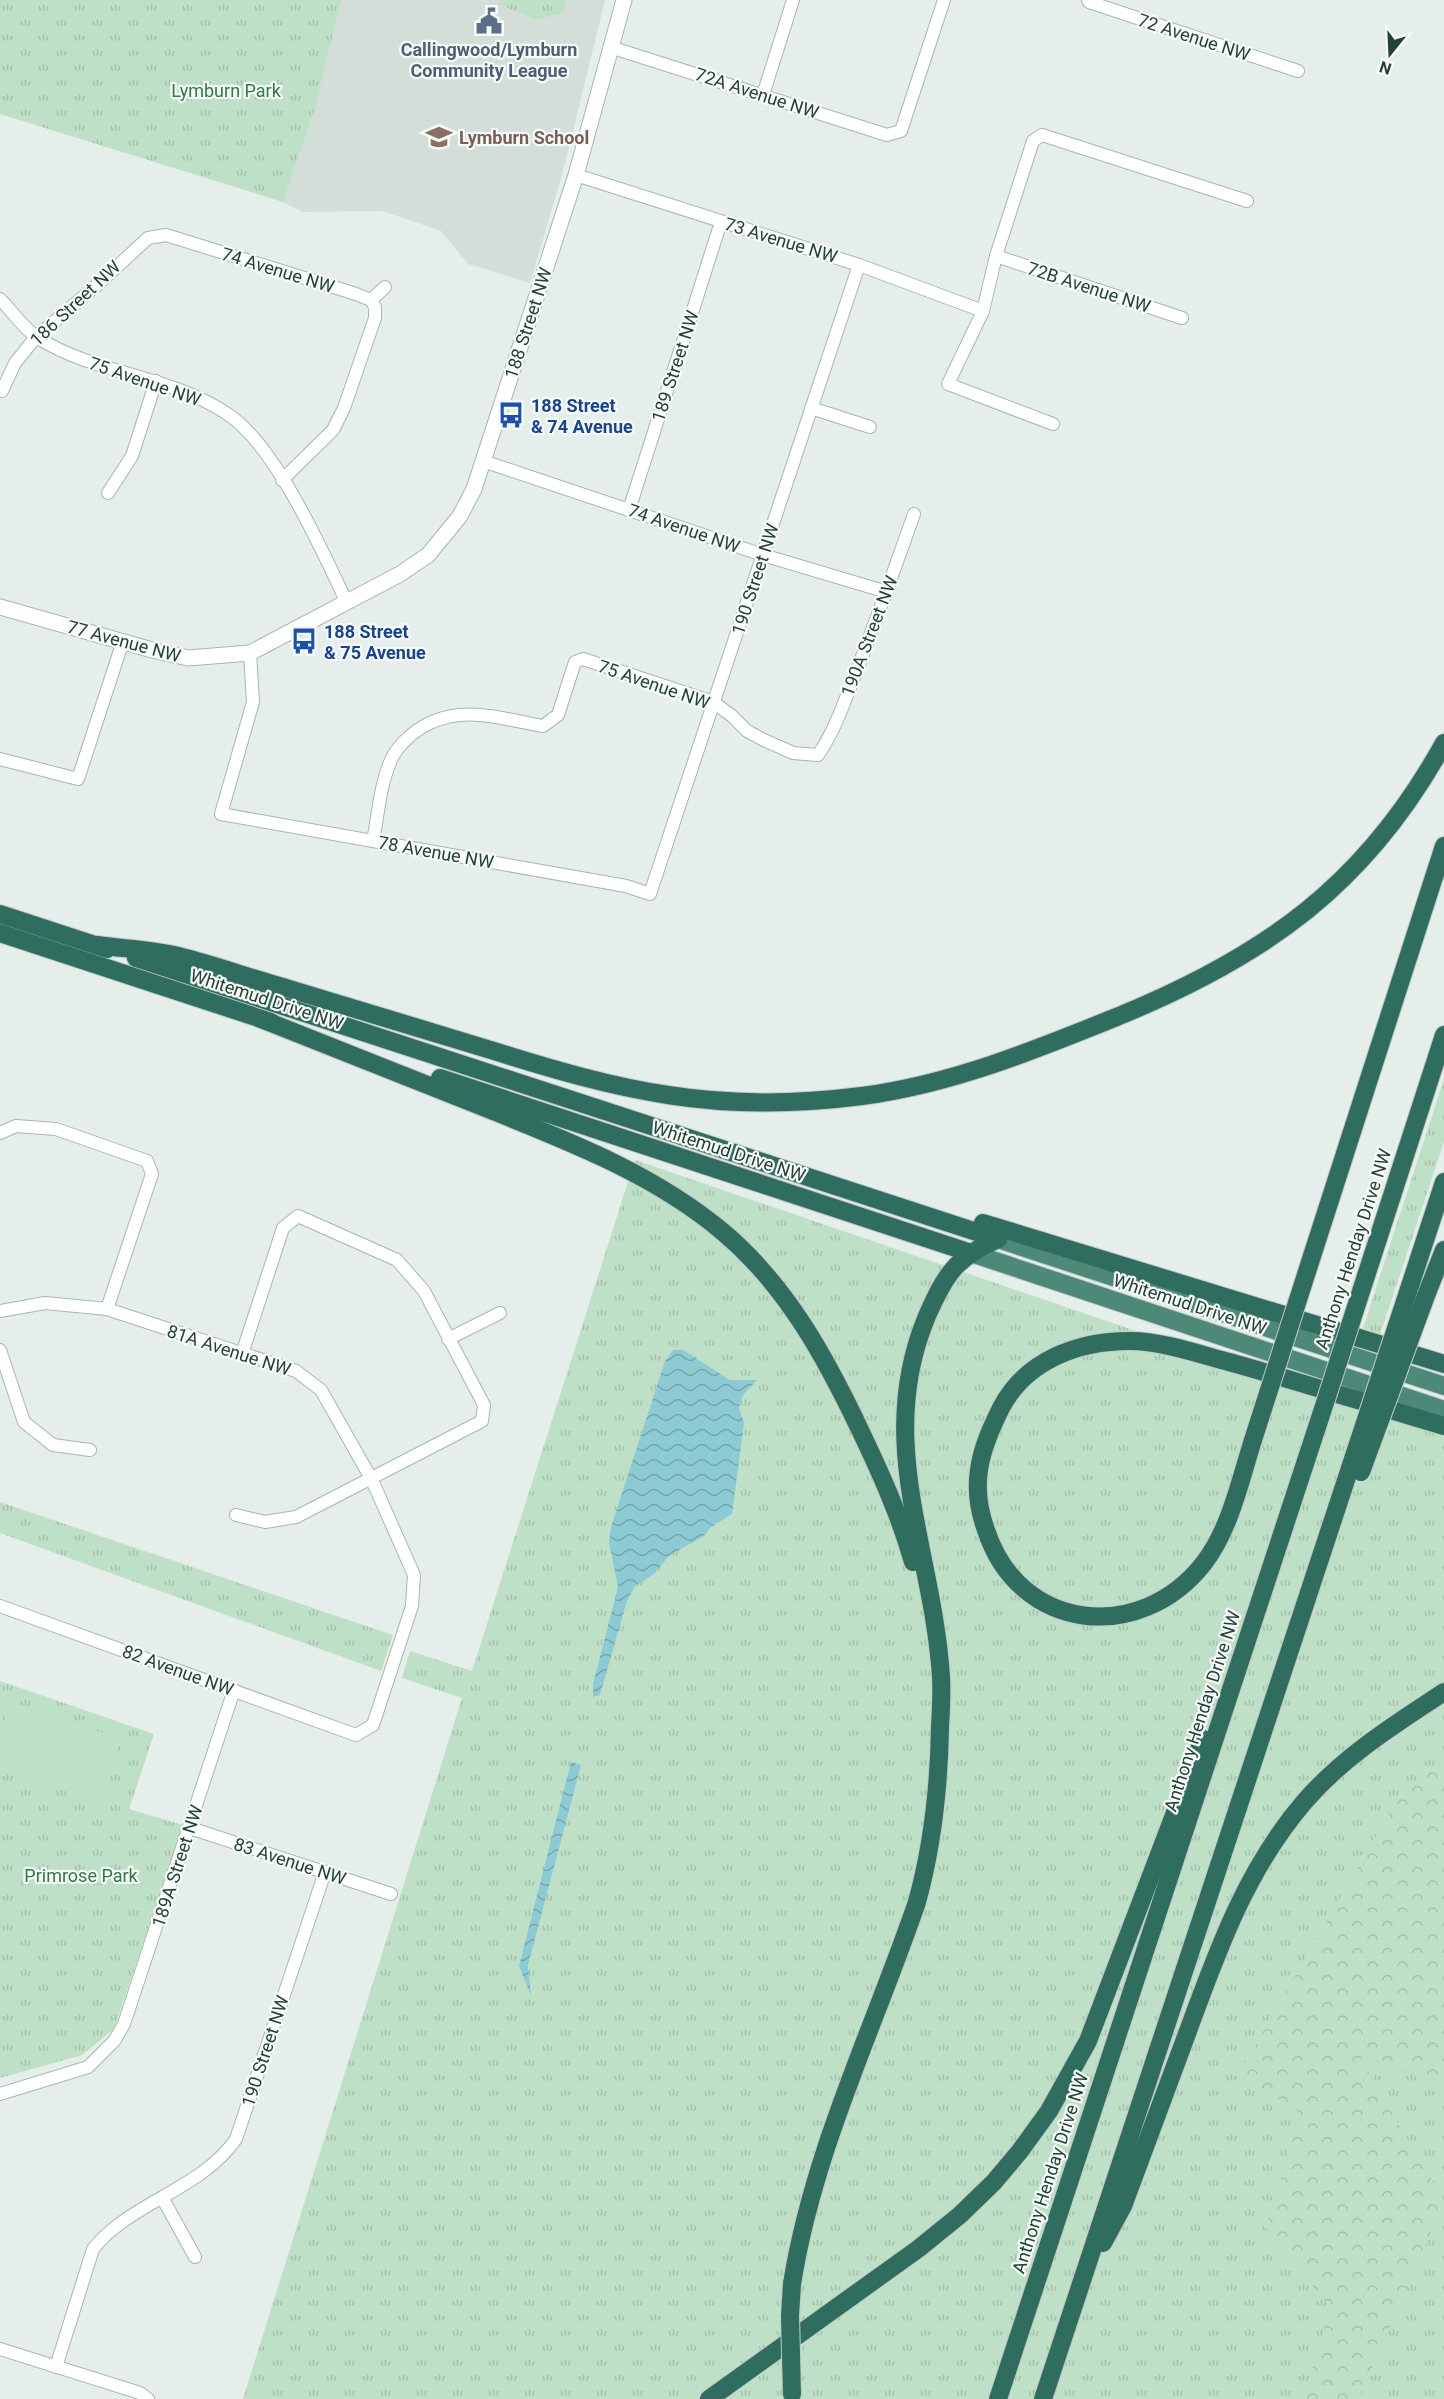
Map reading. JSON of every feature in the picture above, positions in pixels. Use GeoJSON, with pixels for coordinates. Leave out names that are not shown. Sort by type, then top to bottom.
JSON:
{"type":"FeatureCollection","features":[{"type":"Feature","properties":{"kind":"highway"},"geometry":{"type":"LineString","coordinates":[[96,945],[175,955],[531,1063],[599,1081],[669,1095],[755,1101],[811,1101],[861,1096],[932,1083],[996,1064],[1168,996],[1223,968],[1288,926],[1323,898],[1354,868],[1392,824],[1426,775],[1444,743]]}},
{"type":"Feature","properties":{"kind":"highway"},"geometry":{"type":"LineString","coordinates":[[1444,846],[1312,1256],[1253,1440],[1224,1527],[1206,1560],[1169,1596],[1149,1608],[1107,1617],[1080,1616],[1053,1607],[1032,1595],[1014,1580],[991,1547],[979,1500],[979,1472],[983,1452],[992,1426],[1006,1399],[1027,1375],[1048,1359],[1068,1349],[1103,1342],[1132,1341],[1182,1350],[1444,1426]]}},
{"type":"Feature","properties":{"kind":"highway","name":"Whitemud Drive NW"},"geometry":{"type":"LineString","coordinates":[[0,914],[1444,1386]]}},
{"type":"Feature","properties":{"kind":"highway","name":"Whitemud Drive NW"},"geometry":{"type":"LineString","coordinates":[[0,933],[1444,1410]]}},
{"type":"Feature","properties":{"kind":"highway"},"geometry":{"type":"LineString","coordinates":[[261,1018],[538,1129],[651,1181],[723,1232],[768,1275],[804,1325],[843,1395],[880,1472],[905,1534],[928,1628],[940,1741]]}},
{"type":"Feature","properties":{"kind":"highway","name":"Anthony Henday Drive NW"},"geometry":{"type":"LineString","coordinates":[[998,2399],[1444,1035]]}},
{"type":"Feature","properties":{"kind":"highway"},"geometry":{"type":"LineString","coordinates":[[799,1175],[905,1198],[1444,1364]]}},
{"type":"Feature","properties":{"kind":"highway"},"geometry":{"type":"LineString","coordinates":[[1043,2399],[1333,1519],[1356,1470],[1418,1291],[1444,1182]]}},
{"type":"Feature","properties":{"kind":"highway"},"geometry":{"type":"LineString","coordinates":[[792,2396],[790,2316],[798,2242],[815,2178],[900,1953],[920,1892],[933,1829],[942,1680],[937,1626],[910,1496],[904,1444],[905,1394],[922,1329],[939,1287],[953,1267],[970,1253],[998,1239]]}},
{"type":"Feature","properties":{"kind":"highway"},"geometry":{"type":"LineString","coordinates":[[1418,1291],[1444,1250]]}},
{"type":"Feature","properties":{"kind":"highway"},"geometry":{"type":"LineString","coordinates":[[1080,2287],[1123,2206],[1227,1927],[1243,1892],[1270,1848],[1305,1801],[1344,1762],[1379,1735],[1444,1692]]}},
{"type":"Feature","properties":{"kind":"highway"},"geometry":{"type":"LineString","coordinates":[[709,2399],[881,2277],[960,2215],[994,2181],[1037,2127],[1071,2074],[1088,2041],[1211,1718],[1230,1694]]}},
{"type":"Feature","properties":{"kind":"street","name":"188 Street NW"},"geometry":{"type":"LineString","coordinates":[[250,653],[400,574],[428,555],[460,516],[474,489],[576,175],[613,48],[624,0]]}},
{"type":"Feature","properties":{"kind":"street"},"geometry":{"type":"LineString","coordinates":[[763,95],[793,0]]}},
{"type":"Feature","properties":{"kind":"street","name":"72A Avenue NW"},"geometry":{"type":"LineString","coordinates":[[613,48],[887,135],[901,131],[944,0]]}},
{"type":"Feature","properties":{"kind":"street","name":"72 Avenue NW"},"geometry":{"type":"LineString","coordinates":[[1089,1],[1298,71]]}},
{"type":"Feature","properties":{"kind":"street"},"geometry":{"type":"LineString","coordinates":[[1053,424],[948,384],[983,311],[996,256],[1034,141],[1042,135],[1248,201]]}},
{"type":"Feature","properties":{"kind":"street","name":"73 Avenue NW"},"geometry":{"type":"LineString","coordinates":[[576,175],[859,265],[983,311]]}},
{"type":"Feature","properties":{"kind":"street","name":"189 Street NW"},"geometry":{"type":"LineString","coordinates":[[628,510],[721,222]]}},
{"type":"Feature","properties":{"kind":"street","name":"74 Avenue NW"},"geometry":{"type":"LineString","coordinates":[[166,235],[371,300]]}},
{"type":"Feature","properties":{"kind":"street","name":"186 Street NW"},"geometry":{"type":"LineString","coordinates":[[2,391],[15,363],[36,337],[96,286],[140,244],[155,236],[166,235]]}},
{"type":"Feature","properties":{"kind":"street","name":"72B Avenue NW"},"geometry":{"type":"LineString","coordinates":[[996,256],[1182,318]]}},
{"type":"Feature","properties":{"kind":"street","name":"190 Street NW"},"geometry":{"type":"LineString","coordinates":[[650,894],[859,265]]}},
{"type":"Feature","properties":{"kind":"street"},"geometry":{"type":"LineString","coordinates":[[282,480],[333,430],[344,408],[375,318],[375,307],[371,300],[384,286]]}},
{"type":"Feature","properties":{"kind":"street","name":"75 Avenue NW"},"geometry":{"type":"LineString","coordinates":[[0,299],[36,337],[80,358],[200,397],[230,416],[255,438],[282,480],[315,536],[348,603]]}},
{"type":"Feature","properties":{"kind":"street"},"geometry":{"type":"LineString","coordinates":[[108,492],[132,456],[156,381]]}},
{"type":"Feature","properties":{"kind":"street"},"geometry":{"type":"LineString","coordinates":[[811,408],[870,428]]}},
{"type":"Feature","properties":{"kind":"street","name":"74 Avenue NW"},"geometry":{"type":"LineString","coordinates":[[483,460],[763,555],[887,592]]}},
{"type":"Feature","properties":{"kind":"street","name":"190A Street NW"},"geometry":{"type":"LineString","coordinates":[[818,755],[828,740],[887,592],[914,514]]}},
{"type":"Feature","properties":{"kind":"street","name":"77 Avenue NW"},"geometry":{"type":"LineString","coordinates":[[0,607],[188,658],[250,653]]}},
{"type":"Feature","properties":{"kind":"street"},"geometry":{"type":"LineString","coordinates":[[0,759],[78,779],[123,641]]}},
{"type":"Feature","properties":{"kind":"street","name":"78 Avenue NW"},"geometry":{"type":"LineString","coordinates":[[250,653],[253,702],[221,814],[626,886],[650,894]]}},
{"type":"Feature","properties":{"kind":"street","name":"75 Avenue NW"},"geometry":{"type":"LineString","coordinates":[[373,841],[385,775],[392,758],[404,741],[420,728],[438,718],[460,714],[543,726],[558,715],[575,662],[583,659],[713,702],[747,731],[764,740],[793,753],[818,755]]}},
{"type":"Feature","properties":{"kind":"street"},"geometry":{"type":"LineString","coordinates":[[0,1132],[16,1126],[56,1129],[147,1161],[152,1174],[107,1309]]}},
{"type":"Feature","properties":{"kind":"street"},"geometry":{"type":"LineString","coordinates":[[236,1515],[265,1522],[296,1517],[372,1480],[482,1421],[484,1405],[424,1291],[397,1260],[298,1216],[283,1228],[242,1354]]}},
{"type":"Feature","properties":{"kind":"street","name":"81A Avenue NW"},"geometry":{"type":"LineString","coordinates":[[0,1311],[45,1303],[107,1309],[296,1371],[321,1389],[372,1480],[414,1575],[412,1606],[373,1725],[356,1734]]}},
{"type":"Feature","properties":{"kind":"street"},"geometry":{"type":"LineString","coordinates":[[448,1339],[500,1312]]}},
{"type":"Feature","properties":{"kind":"street"},"geometry":{"type":"LineString","coordinates":[[0,1350],[24,1422],[54,1445],[90,1450]]}},
{"type":"Feature","properties":{"kind":"street","name":"82 Avenue NW"},"geometry":{"type":"LineString","coordinates":[[0,1606],[356,1734]]}},
{"type":"Feature","properties":{"kind":"street","name":"189A Street NW"},"geometry":{"type":"LineString","coordinates":[[0,2094],[88,2067],[115,2040],[124,2024],[234,1690]]}},
{"type":"Feature","properties":{"kind":"street","name":"83 Avenue NW"},"geometry":{"type":"LineString","coordinates":[[190,1828],[391,1894]]}},
{"type":"Feature","properties":{"kind":"street","name":"190 Street NW"},"geometry":{"type":"LineString","coordinates":[[56,2367],[93,2249],[105,2233],[163,2199],[227,2153],[236,2139],[325,1872]]}},
{"type":"Feature","properties":{"kind":"street"},"geometry":{"type":"LineString","coordinates":[[163,2199],[195,2257]]}},
{"type":"Feature","properties":{"kind":"street"},"geometry":{"type":"LineString","coordinates":[[0,2349],[141,2392],[148,2399]]}},
{"type":"Feature","properties":{"kind":"shaded area","name":"Lymburn School"},"geometry":{"type":"Polygon","coordinates":[[[341,0],[605,0],[564,168],[530,283],[468,264],[441,231],[383,211],[303,212],[283,202],[316,106],[341,0]]]}},
{"type":"Feature","properties":{"kind":"green space","name":"Lymburn Park"},"geometry":{"type":"Polygon","coordinates":[[[0,0],[341,0],[316,106],[283,202],[0,114],[0,0]]]}},
{"type":"Feature","properties":{"kind":"green space"},"geometry":{"type":"Polygon","coordinates":[[[502,0],[567,0],[563,13],[537,20],[499,4],[502,0]]]}},
{"type":"Feature","properties":{"kind":"green space"},"geometry":{"type":"Polygon","coordinates":[[[1444,1079],[1444,1142],[1380,1335],[1363,1328],[1444,1079]]]}},
{"type":"Feature","properties":{"kind":"green space"},"geometry":{"type":"Polygon","coordinates":[[[635,1160],[1444,1436],[1444,2399],[243,2399],[462,1698],[402,1678],[410,1651],[472,1671],[635,1160]]]}},
{"type":"Feature","properties":{"kind":"green space"},"geometry":{"type":"Polygon","coordinates":[[[0,1502],[393,1635],[381,1671],[0,1533],[0,1502]]]}},
{"type":"Feature","properties":{"kind":"green space","name":"Primrose Park"},"geometry":{"type":"Polygon","coordinates":[[[0,1681],[154,1734],[129,1809],[183,1825],[114,2029],[82,2055],[0,2078],[0,1681]]]}},
{"type":"Feature","properties":{"kind":"green space"},"geometry":{"type":"Polygon","coordinates":[[[10,1705],[120,1738],[101,1802],[0,1771],[0,1738],[10,1705]]]}},
{"type":"Feature","properties":{"kind":"green space"},"geometry":{"type":"Polygon","coordinates":[[[1444,1764],[1444,2081],[1360,2058],[1444,2201],[1359,2399],[1304,2399],[1330,2308],[1266,2227],[1301,2113],[1238,2075],[1403,1789],[1444,1764]]]}},
{"type":"Feature","properties":{"kind":"water"},"geometry":{"type":"Polygon","coordinates":[[[673,1350],[683,1350],[730,1380],[757,1380],[743,1395],[739,1408],[744,1423],[732,1514],[711,1527],[704,1536],[670,1555],[654,1574],[635,1586],[627,1601],[600,1695],[593,1697],[593,1684],[618,1587],[609,1542],[611,1527],[665,1361],[673,1350]]]}},
{"type":"Feature","properties":{"kind":"water"},"geometry":{"type":"Polygon","coordinates":[[[571,1762],[581,1765],[528,1965],[531,1996],[519,1966],[571,1762]]]}},
{"type":"Feature","properties":{"kind":"place","name":"Callingwood/Lymburn Community League"},"geometry":{"type":"Point","coordinates":[489,21]}},
{"type":"Feature","properties":{"kind":"place","name":"Lymburn School"},"geometry":{"type":"Point","coordinates":[439,137]}},
{"type":"Feature","properties":{"kind":"place","name":"188 Street & 74 Avenue"},"geometry":{"type":"Point","coordinates":[511,415]}},
{"type":"Feature","properties":{"kind":"place","name":"188 Street & 75 Avenue"},"geometry":{"type":"Point","coordinates":[304,641]}}]}
